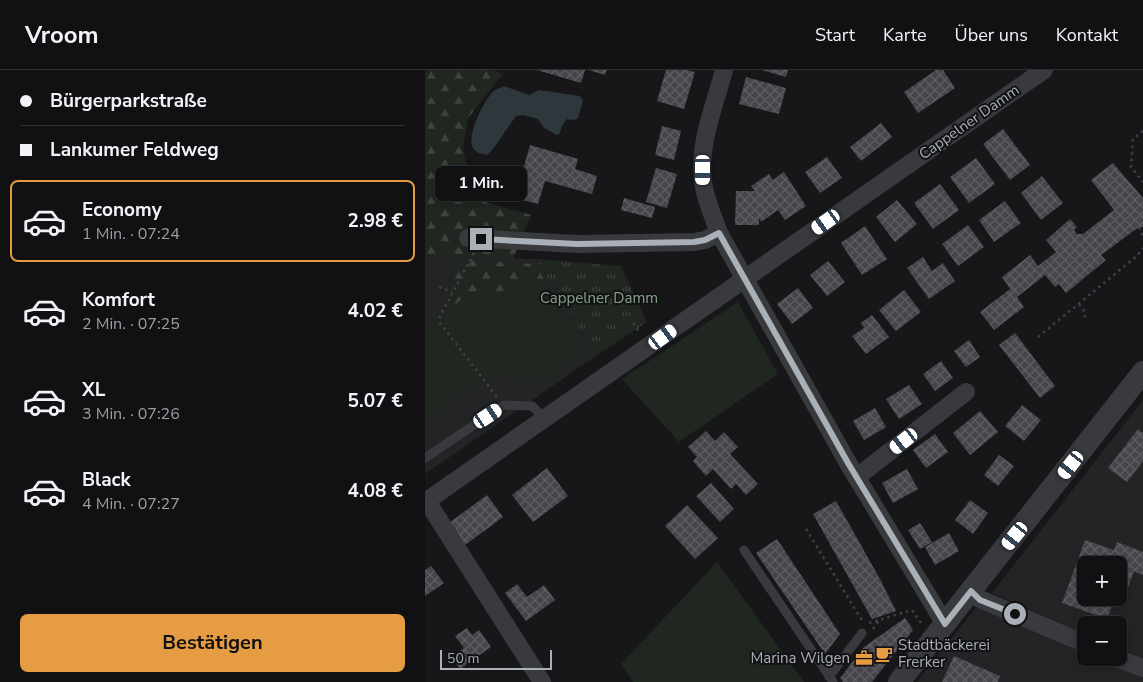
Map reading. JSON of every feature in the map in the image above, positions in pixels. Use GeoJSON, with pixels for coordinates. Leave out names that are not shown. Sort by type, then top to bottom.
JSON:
{"type":"FeatureCollection","features":[{"type":"Feature","properties":{"kind":"street"},"geometry":{"type":"LineString","coordinates":[[724,70],[706,136],[703,160],[703,180],[709,207],[719,233],[857,478],[939,631]]}},
{"type":"Feature","properties":{"kind":"street","name":"Cappelner Damm"},"geometry":{"type":"LineString","coordinates":[[542,682],[426,502],[1044,70]]}},
{"type":"Feature","properties":{"kind":"street"},"geometry":{"type":"LineString","coordinates":[[475,238],[577,244],[694,242],[705,240],[719,233]]}},
{"type":"Feature","properties":{"kind":"street"},"geometry":{"type":"LineString","coordinates":[[899,682],[1140,382]]}},
{"type":"Feature","properties":{"kind":"street"},"geometry":{"type":"LineString","coordinates":[[857,478],[966,392]]}},
{"type":"Feature","properties":{"kind":"street"},"geometry":{"type":"LineString","coordinates":[[971,591],[980,600],[1077,640]]}},
{"type":"Feature","properties":{"kind":"street"},"geometry":{"type":"LineString","coordinates":[[1127,662],[1143,668]]}},
{"type":"Feature","properties":{"kind":"lane"},"geometry":{"type":"LineString","coordinates":[[425,458],[504,405],[532,406],[545,419]]}},
{"type":"Feature","properties":{"kind":"lane"},"geometry":{"type":"LineString","coordinates":[[744,550],[831,679],[862,633]]}},
{"type":"Feature","properties":{"kind":"path"},"geometry":{"type":"LineString","coordinates":[[1143,131],[1133,139],[1131,167],[1143,182]]}},
{"type":"Feature","properties":{"kind":"path"},"geometry":{"type":"LineString","coordinates":[[1139,227],[1143,237]]}},
{"type":"Feature","properties":{"kind":"path"},"geometry":{"type":"LineString","coordinates":[[475,238],[440,316],[439,323],[504,405]]}},
{"type":"Feature","properties":{"kind":"path"},"geometry":{"type":"LineString","coordinates":[[1038,337],[1137,256],[1143,248]]}},
{"type":"Feature","properties":{"kind":"path"},"geometry":{"type":"LineString","coordinates":[[439,287],[452,292]]}},
{"type":"Feature","properties":{"kind":"path"},"geometry":{"type":"LineString","coordinates":[[1079,304],[1085,312],[1085,321]]}},
{"type":"Feature","properties":{"kind":"path"},"geometry":{"type":"LineString","coordinates":[[633,324],[643,338]]}},
{"type":"Feature","properties":{"kind":"path"},"geometry":{"type":"LineString","coordinates":[[807,529],[864,625],[911,610],[939,631]]}},
{"type":"Feature","properties":{"kind":"path"},"geometry":{"type":"LineString","coordinates":[[862,633],[867,637],[879,620]]}},
{"type":"Feature","properties":{"kind":"shaded area"},"geometry":{"type":"Polygon","coordinates":[[[504,86],[529,95],[539,90],[580,96],[583,101],[578,118],[574,120],[567,119],[557,135],[544,128],[538,119],[523,115],[516,116],[487,155],[479,153],[474,150],[471,143],[477,118],[490,95],[495,90],[504,86]]]}},
{"type":"Feature","properties":{"kind":"shaded area"},"geometry":{"type":"Polygon","coordinates":[[[425,256],[536,259],[596,356],[425,474],[425,256]]]}},
{"type":"Feature","properties":{"kind":"shaded area"},"geometry":{"type":"Polygon","coordinates":[[[1143,400],[1143,658],[1127,651],[1127,616],[1077,616],[1077,630],[992,593],[1143,400]]]}},
{"type":"Feature","properties":{"kind":"shaded area"},"geometry":{"type":"Polygon","coordinates":[[[977,606],[1077,648],[1077,666],[1119,666],[1143,676],[1143,682],[917,682],[977,606]]]}},
{"type":"Feature","properties":{"kind":"green space"},"geometry":{"type":"Polygon","coordinates":[[[425,70],[492,70],[503,74],[468,118],[463,149],[474,199],[531,215],[513,259],[425,256],[425,70]]]}},
{"type":"Feature","properties":{"kind":"green space","name":"Cappelner Damm"},"geometry":{"type":"Polygon","coordinates":[[[536,259],[621,266],[647,322],[596,356],[536,259]]]}},
{"type":"Feature","properties":{"kind":"green space"},"geometry":{"type":"Polygon","coordinates":[[[462,260],[535,264],[545,281],[461,300],[448,311],[446,301],[462,260]]]}},
{"type":"Feature","properties":{"kind":"green space"},"geometry":{"type":"Polygon","coordinates":[[[545,281],[587,350],[543,383],[498,375],[475,383],[428,419],[425,419],[425,329],[461,300],[545,281]]]}},
{"type":"Feature","properties":{"kind":"green space"},"geometry":{"type":"Polygon","coordinates":[[[738,302],[778,374],[679,442],[622,379],[738,302]]]}},
{"type":"Feature","properties":{"kind":"green space"},"geometry":{"type":"Polygon","coordinates":[[[717,562],[804,682],[633,682],[621,664],[717,562]]]}},
{"type":"Feature","properties":{"kind":"building"},"geometry":{"type":"Polygon","coordinates":[[[537,70],[585,70],[581,83],[537,70]]]}},
{"type":"Feature","properties":{"kind":"building"},"geometry":{"type":"Polygon","coordinates":[[[589,70],[607,70],[605,75],[589,70]]]}},
{"type":"Feature","properties":{"kind":"building"},"geometry":{"type":"Polygon","coordinates":[[[666,70],[695,72],[684,109],[657,101],[666,70]]]}},
{"type":"Feature","properties":{"kind":"building"},"geometry":{"type":"Polygon","coordinates":[[[762,70],[788,70],[786,77],[762,70]]]}},
{"type":"Feature","properties":{"kind":"building"},"geometry":{"type":"Polygon","coordinates":[[[936,70],[943,70],[955,88],[918,113],[904,92],[936,70]]]}},
{"type":"Feature","properties":{"kind":"building"},"geometry":{"type":"Polygon","coordinates":[[[746,77],[786,88],[779,114],[739,104],[746,77]]]}},
{"type":"Feature","properties":{"kind":"building"},"geometry":{"type":"Polygon","coordinates":[[[881,123],[892,137],[861,161],[850,147],[881,123]]]}},
{"type":"Feature","properties":{"kind":"building"},"geometry":{"type":"Polygon","coordinates":[[[662,126],[681,131],[674,160],[655,155],[662,126]]]}},
{"type":"Feature","properties":{"kind":"building"},"geometry":{"type":"Polygon","coordinates":[[[1003,129],[1030,165],[1010,180],[983,144],[1003,129]]]}},
{"type":"Feature","properties":{"kind":"building"},"geometry":{"type":"Polygon","coordinates":[[[530,145],[578,159],[575,169],[597,176],[592,194],[545,181],[538,204],[515,198],[530,145]]]}},
{"type":"Feature","properties":{"kind":"building"},"geometry":{"type":"Polygon","coordinates":[[[827,157],[842,178],[820,193],[805,172],[827,157]]]}},
{"type":"Feature","properties":{"kind":"building"},"geometry":{"type":"Polygon","coordinates":[[[976,158],[995,184],[969,203],[950,177],[976,158]]]}},
{"type":"Feature","properties":{"kind":"building"},"geometry":{"type":"Polygon","coordinates":[[[1113,163],[1143,198],[1143,227],[1139,227],[1101,255],[1106,260],[1066,293],[1059,284],[1055,287],[1045,275],[1017,297],[1024,307],[994,330],[980,312],[1010,289],[1002,277],[1030,255],[1038,266],[1056,252],[1046,240],[1070,219],[1077,227],[1074,230],[1077,234],[1083,234],[1114,210],[1091,180],[1113,163]]]}},
{"type":"Feature","properties":{"kind":"building"},"geometry":{"type":"Polygon","coordinates":[[[656,168],[677,174],[667,208],[646,202],[656,168]]]}},
{"type":"Feature","properties":{"kind":"building"},"geometry":{"type":"Polygon","coordinates":[[[784,172],[806,206],[785,220],[778,210],[761,222],[759,218],[759,225],[735,225],[736,191],[755,191],[751,186],[769,174],[773,180],[784,172]]]}},
{"type":"Feature","properties":{"kind":"building"},"geometry":{"type":"Polygon","coordinates":[[[1042,176],[1063,203],[1041,220],[1021,193],[1042,176]]]}},
{"type":"Feature","properties":{"kind":"building"},"geometry":{"type":"Polygon","coordinates":[[[940,184],[959,210],[933,229],[914,203],[940,184]]]}},
{"type":"Feature","properties":{"kind":"building"},"geometry":{"type":"Polygon","coordinates":[[[624,198],[655,207],[652,218],[621,210],[624,198]]]}},
{"type":"Feature","properties":{"kind":"building"},"geometry":{"type":"Polygon","coordinates":[[[897,200],[917,224],[895,242],[876,217],[897,200]]]}},
{"type":"Feature","properties":{"kind":"building"},"geometry":{"type":"Polygon","coordinates":[[[1005,201],[1021,223],[994,242],[979,220],[1005,201]]]}},
{"type":"Feature","properties":{"kind":"building"},"geometry":{"type":"Polygon","coordinates":[[[968,225],[984,247],[958,266],[942,244],[968,225]]]}},
{"type":"Feature","properties":{"kind":"building"},"geometry":{"type":"Polygon","coordinates":[[[865,226],[887,259],[862,275],[841,243],[865,226]]]}},
{"type":"Feature","properties":{"kind":"building"},"geometry":{"type":"Polygon","coordinates":[[[923,257],[932,271],[943,263],[955,281],[929,299],[907,268],[923,257]]]}},
{"type":"Feature","properties":{"kind":"building"},"geometry":{"type":"Polygon","coordinates":[[[828,261],[845,282],[827,296],[810,275],[828,261]]]}},
{"type":"Feature","properties":{"kind":"building"},"geometry":{"type":"Polygon","coordinates":[[[798,288],[813,308],[792,324],[777,304],[798,288]]]}},
{"type":"Feature","properties":{"kind":"building"},"geometry":{"type":"Polygon","coordinates":[[[904,290],[921,312],[896,331],[879,310],[904,290]]]}},
{"type":"Feature","properties":{"kind":"building"},"geometry":{"type":"Polygon","coordinates":[[[872,315],[889,337],[866,354],[852,336],[864,328],[861,323],[872,315]]]}},
{"type":"Feature","properties":{"kind":"building"},"geometry":{"type":"Polygon","coordinates":[[[1015,333],[1055,386],[1040,398],[999,345],[1015,333]]]}},
{"type":"Feature","properties":{"kind":"building"},"geometry":{"type":"Polygon","coordinates":[[[969,340],[980,357],[966,367],[954,351],[969,340]]]}},
{"type":"Feature","properties":{"kind":"building"},"geometry":{"type":"Polygon","coordinates":[[[941,361],[953,378],[935,391],[923,374],[941,361]]]}},
{"type":"Feature","properties":{"kind":"building"},"geometry":{"type":"Polygon","coordinates":[[[909,385],[922,404],[899,419],[886,399],[909,385]]]}},
{"type":"Feature","properties":{"kind":"building"},"geometry":{"type":"Polygon","coordinates":[[[1022,405],[1041,420],[1024,441],[1005,426],[1022,405]]]}},
{"type":"Feature","properties":{"kind":"building"},"geometry":{"type":"Polygon","coordinates":[[[875,408],[886,427],[864,440],[853,421],[875,408]]]}},
{"type":"Feature","properties":{"kind":"building"},"geometry":{"type":"Polygon","coordinates":[[[980,411],[998,432],[970,455],[953,433],[980,411]]]}},
{"type":"Feature","properties":{"kind":"building"},"geometry":{"type":"Polygon","coordinates":[[[1138,429],[1143,433],[1143,461],[1127,482],[1108,468],[1138,429]]]}},
{"type":"Feature","properties":{"kind":"building"},"geometry":{"type":"Polygon","coordinates":[[[706,431],[715,441],[724,432],[738,447],[730,454],[758,484],[746,495],[736,484],[731,489],[713,469],[706,476],[693,461],[697,457],[688,447],[706,431]]]}},
{"type":"Feature","properties":{"kind":"building"},"geometry":{"type":"Polygon","coordinates":[[[935,434],[948,452],[926,468],[913,450],[935,434]]]}},
{"type":"Feature","properties":{"kind":"building"},"geometry":{"type":"Polygon","coordinates":[[[999,455],[1014,466],[998,486],[984,475],[999,455]]]}},
{"type":"Feature","properties":{"kind":"building"},"geometry":{"type":"Polygon","coordinates":[[[547,468],[568,496],[533,522],[512,495],[547,468]]]}},
{"type":"Feature","properties":{"kind":"building"},"geometry":{"type":"Polygon","coordinates":[[[907,469],[918,489],[893,503],[882,483],[907,469]]]}},
{"type":"Feature","properties":{"kind":"building"},"geometry":{"type":"Polygon","coordinates":[[[711,483],[734,509],[720,522],[696,496],[711,483]]]}},
{"type":"Feature","properties":{"kind":"building"},"geometry":{"type":"Polygon","coordinates":[[[487,495],[503,517],[465,545],[449,523],[487,495]]]}},
{"type":"Feature","properties":{"kind":"building"},"geometry":{"type":"Polygon","coordinates":[[[970,500],[988,513],[973,534],[955,520],[970,500]]]}},
{"type":"Feature","properties":{"kind":"building"},"geometry":{"type":"Polygon","coordinates":[[[836,501],[896,611],[872,619],[813,514],[836,501]]]}},
{"type":"Feature","properties":{"kind":"building"},"geometry":{"type":"Polygon","coordinates":[[[687,505],[718,538],[695,559],[665,526],[687,505]]]}},
{"type":"Feature","properties":{"kind":"building"},"geometry":{"type":"Polygon","coordinates":[[[920,523],[932,542],[920,549],[908,530],[920,523]]]}},
{"type":"Feature","properties":{"kind":"building"},"geometry":{"type":"Polygon","coordinates":[[[949,533],[959,551],[935,565],[925,547],[949,533]]]}},
{"type":"Feature","properties":{"kind":"building"},"geometry":{"type":"Polygon","coordinates":[[[777,539],[840,634],[825,654],[756,553],[777,539]]]}},
{"type":"Feature","properties":{"kind":"building"},"geometry":{"type":"Polygon","coordinates":[[[1085,540],[1114,550],[1117,542],[1143,552],[1143,575],[1134,571],[1127,590],[1127,556],[1079,556],[1085,540]]]}},
{"type":"Feature","properties":{"kind":"building"},"geometry":{"type":"Polygon","coordinates":[[[1077,562],[1077,606],[1112,606],[1108,616],[1099,616],[1062,603],[1077,562]]]}},
{"type":"Feature","properties":{"kind":"building"},"geometry":{"type":"Polygon","coordinates":[[[431,566],[444,583],[425,596],[425,570],[431,566]]]}},
{"type":"Feature","properties":{"kind":"building"},"geometry":{"type":"Polygon","coordinates":[[[517,584],[527,597],[544,585],[555,600],[526,621],[505,593],[517,584]]]}},
{"type":"Feature","properties":{"kind":"building"},"geometry":{"type":"Polygon","coordinates":[[[905,618],[913,630],[872,682],[843,682],[840,678],[864,647],[905,618]]]}},
{"type":"Feature","properties":{"kind":"building"},"geometry":{"type":"Polygon","coordinates":[[[467,628],[472,635],[479,630],[491,647],[460,669],[451,657],[464,648],[455,636],[467,628]]]}},
{"type":"Feature","properties":{"kind":"building"},"geometry":{"type":"Polygon","coordinates":[[[954,656],[1000,676],[998,682],[942,682],[954,656]]]}},
{"type":"Feature","properties":{"kind":"place","name":"Stadtbäckerei Frerker"},"geometry":{"type":"Point","coordinates":[884,654]}},
{"type":"Feature","properties":{"kind":"place","name":"Marina Wilgen"},"geometry":{"type":"Point","coordinates":[864,658]}},
{"type":"Feature","properties":{"kind":"route"},"geometry":{"type":"LineString","coordinates":[[481,239],[577,244],[694,242],[705,240],[719,233],[848,463],[945,624],[971,591],[980,600],[1015,614]]}}]}
